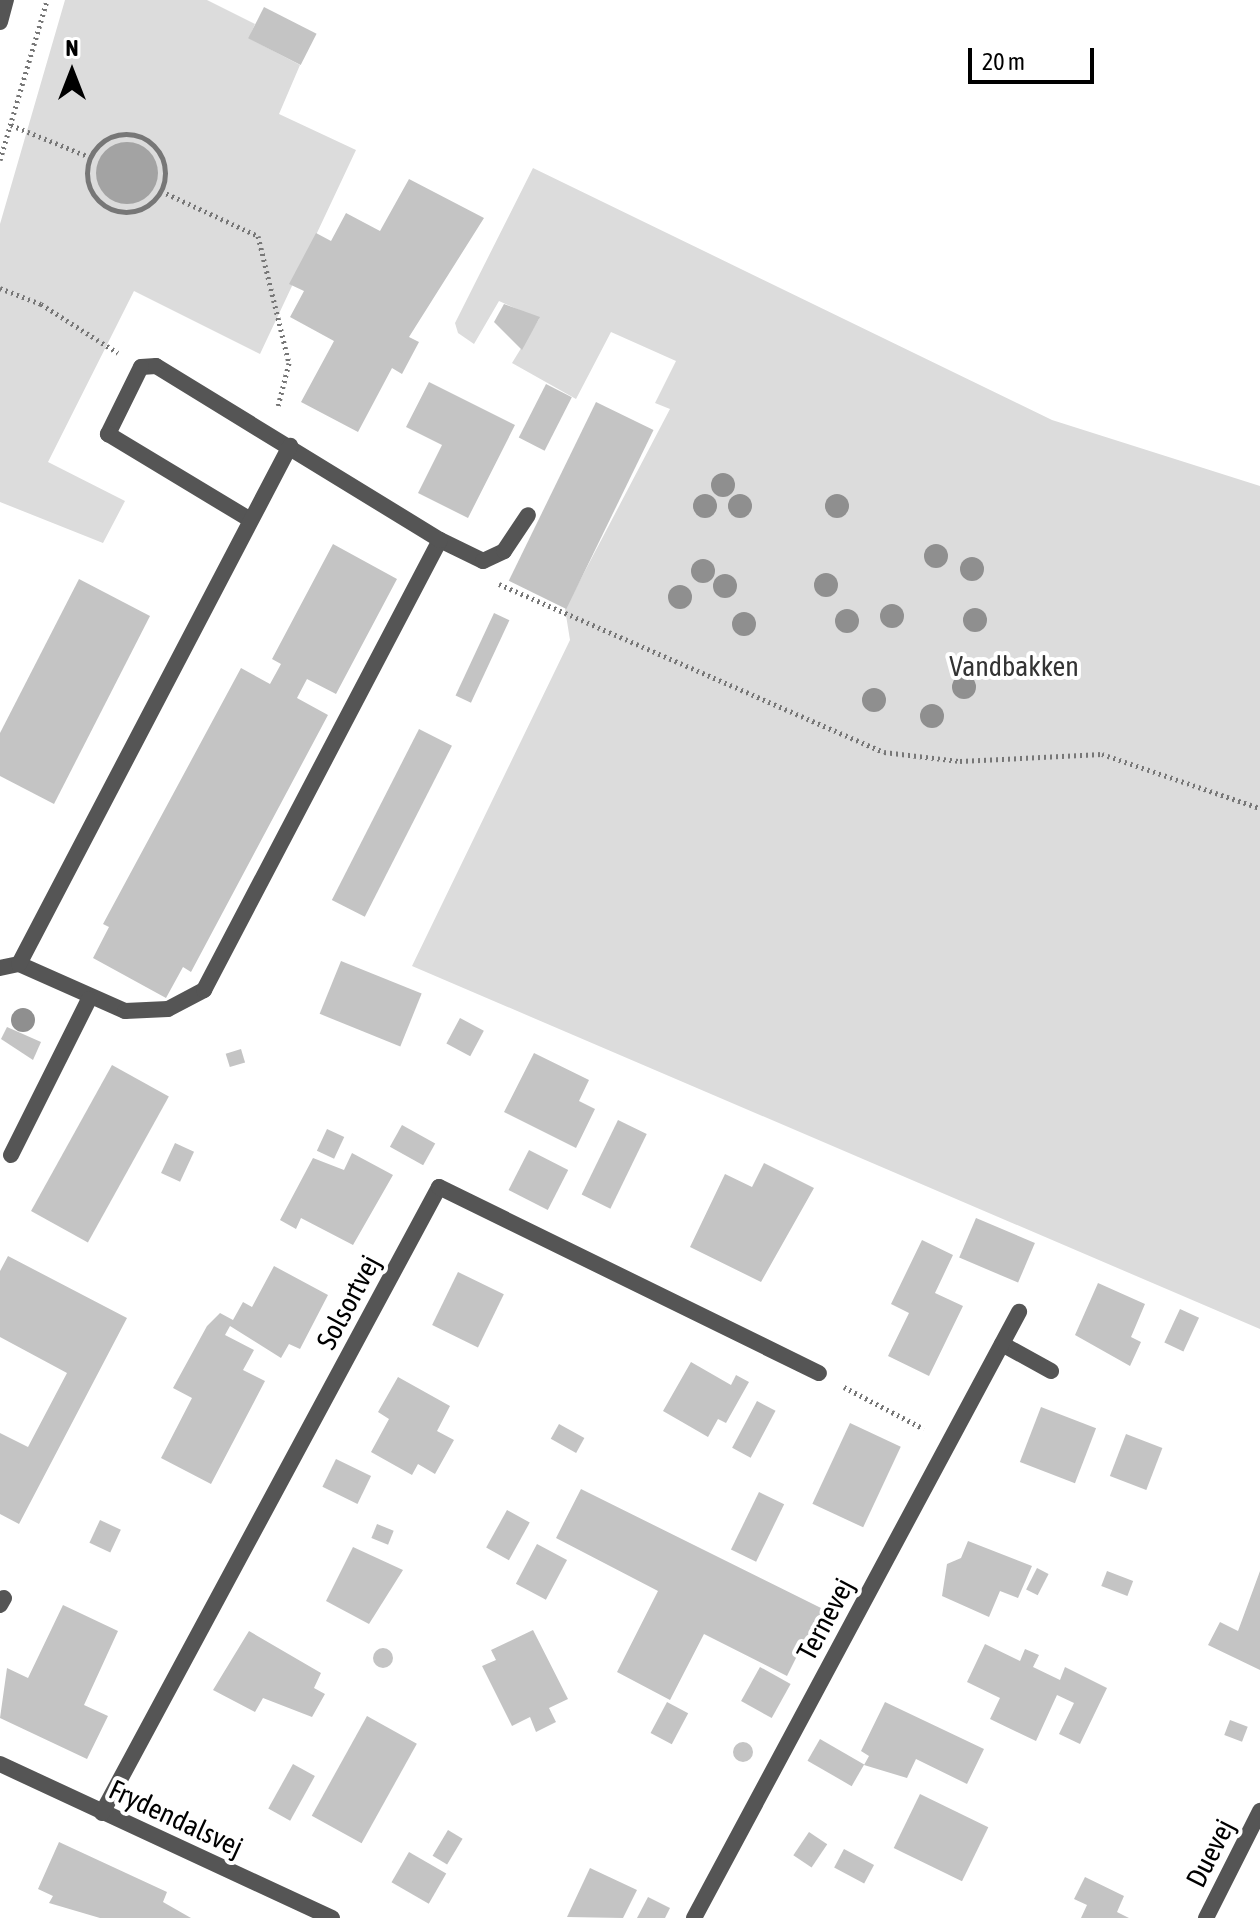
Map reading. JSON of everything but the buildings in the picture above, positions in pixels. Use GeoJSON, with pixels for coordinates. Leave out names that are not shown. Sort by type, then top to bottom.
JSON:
{"type":"FeatureCollection","features":[{"type":"Feature","properties":{"kind":"street"},"geometry":{"type":"LineString","coordinates":[[0,22],[6,0]]}},
{"type":"Feature","properties":{"kind":"street"},"geometry":{"type":"LineString","coordinates":[[249,519],[108,434],[141,367],[156,366],[272,434],[440,540],[483,561],[504,551],[528,515]]}},
{"type":"Feature","properties":{"kind":"street"},"geometry":{"type":"LineString","coordinates":[[19,964],[249,519],[290,446]]}},
{"type":"Feature","properties":{"kind":"street"},"geometry":{"type":"LineString","coordinates":[[0,968],[19,964],[89,999],[125,1011],[168,1009],[204,990],[440,540]]}},
{"type":"Feature","properties":{"kind":"street"},"geometry":{"type":"LineString","coordinates":[[11,1155],[89,999]]}},
{"type":"Feature","properties":{"kind":"street","name":"Solsortvej"},"geometry":{"type":"LineString","coordinates":[[102,1813],[439,1187],[819,1373]]}},
{"type":"Feature","properties":{"kind":"street","name":"Ternevej"},"geometry":{"type":"LineString","coordinates":[[694,1918],[1019,1312]]}},
{"type":"Feature","properties":{"kind":"street"},"geometry":{"type":"LineString","coordinates":[[1002,1344],[1051,1371]]}},
{"type":"Feature","properties":{"kind":"street","name":"Frydendalsvej"},"geometry":{"type":"LineString","coordinates":[[0,1764],[332,1918]]}},
{"type":"Feature","properties":{"kind":"street","name":"Duevej"},"geometry":{"type":"LineString","coordinates":[[1206,1918],[1260,1811]]}},
{"type":"Feature","properties":{"kind":"path"},"geometry":{"type":"LineString","coordinates":[[0,160],[47,0]]}},
{"type":"Feature","properties":{"kind":"path"},"geometry":{"type":"LineString","coordinates":[[11,125],[90,157]]}},
{"type":"Feature","properties":{"kind":"path"},"geometry":{"type":"LineString","coordinates":[[113,136],[143,138],[163,160],[161,191],[139,210],[109,209],[89,186],[90,157],[113,136]]}},
{"type":"Feature","properties":{"kind":"path"},"geometry":{"type":"LineString","coordinates":[[161,191],[258,236],[289,363],[272,434]]}},
{"type":"Feature","properties":{"kind":"path"},"geometry":{"type":"LineString","coordinates":[[0,288],[41,304],[141,367]]}},
{"type":"Feature","properties":{"kind":"path"},"geometry":{"type":"LineString","coordinates":[[483,561],[504,591],[884,752],[960,761],[1102,754],[1260,808]]}},
{"type":"Feature","properties":{"kind":"path"},"geometry":{"type":"LineString","coordinates":[[819,1373],[949,1442]]}},
{"type":"Feature","properties":{"kind":"green space"},"geometry":{"type":"Polygon","coordinates":[[[65,0],[207,0],[255,24],[249,38],[300,65],[279,114],[356,150],[260,354],[134,291],[48,462],[125,501],[103,543],[0,502],[0,224],[65,0]]]}},
{"type":"Feature","properties":{"kind":"green space","name":"Vandbakken"},"geometry":{"type":"Polygon","coordinates":[[[533,168],[1052,420],[1260,486],[1260,1329],[412,966],[570,640],[565,609],[670,409],[655,403],[676,361],[611,332],[576,399],[512,363],[539,319],[499,301],[474,344],[458,333],[455,323],[533,168]]]}},
{"type":"Feature","properties":{"kind":"shaded area"},"geometry":{"type":"Polygon","coordinates":[[[127,142],[149,151],[158,173],[149,195],[127,204],[105,195],[96,173],[105,151],[127,142]]]}}]}
